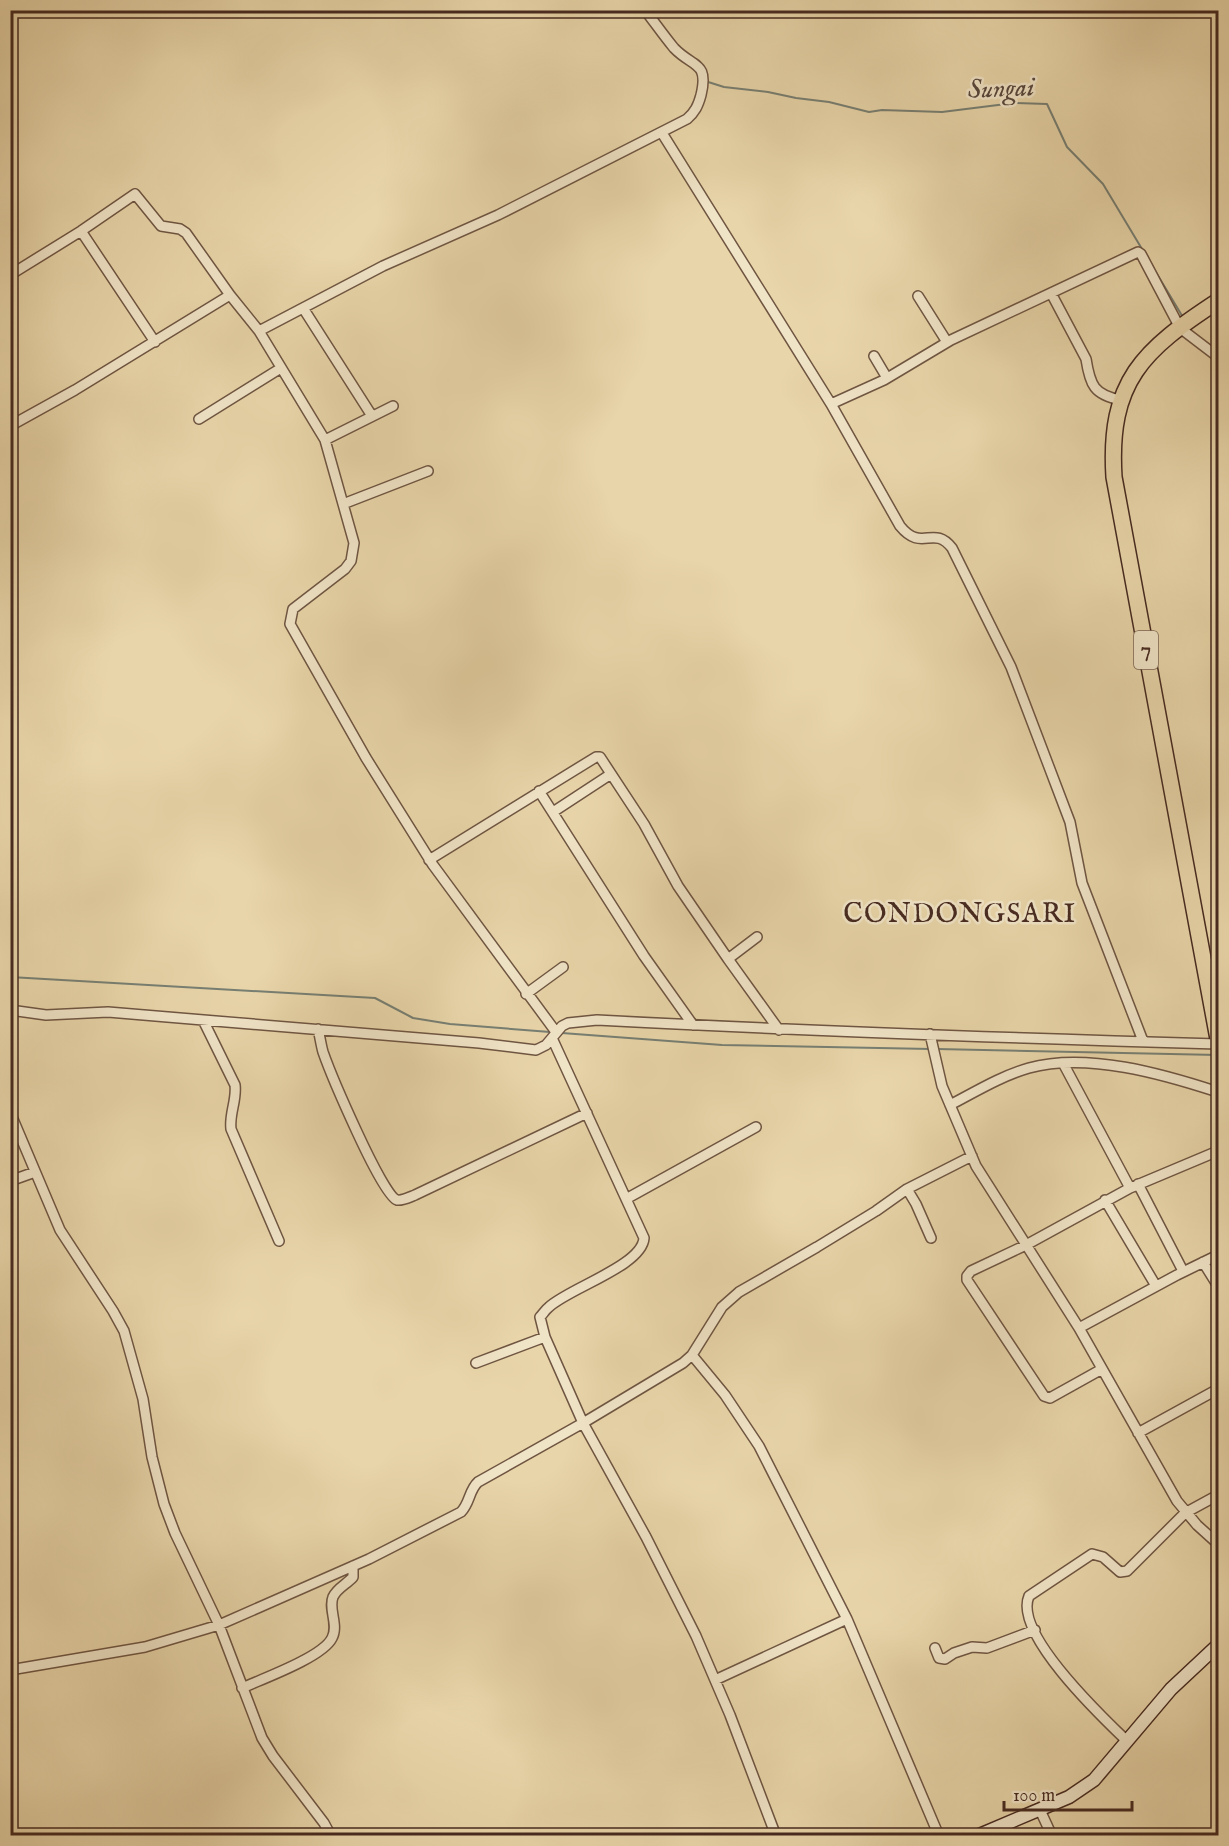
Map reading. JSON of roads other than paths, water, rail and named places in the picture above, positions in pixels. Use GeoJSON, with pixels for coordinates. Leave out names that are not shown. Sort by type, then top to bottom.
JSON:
{"type":"FeatureCollection","features":[{"type":"Feature","properties":{"kind":"highway","name":"7"},"geometry":{"type":"LineString","coordinates":[[1218,302],[1180,328],[1143,360],[1121,400],[1112,447],[1114,477],[1218,1039]]}},
{"type":"Feature","properties":{"kind":"main road"},"geometry":{"type":"LineString","coordinates":[[979,1835],[1069,1797],[1094,1780],[1171,1689],[1218,1646]]}},
{"type":"Feature","properties":{"kind":"street"},"geometry":{"type":"LineString","coordinates":[[259,331],[383,266],[498,214],[687,119],[695,112],[705,81],[704,74],[698,66],[676,49],[645,10]]}},
{"type":"Feature","properties":{"kind":"street"},"geometry":{"type":"LineString","coordinates":[[662,133],[831,404],[900,526],[908,535],[922,539],[940,537],[952,548],[1011,667],[1070,822],[1082,883],[1143,1041]]}},
{"type":"Feature","properties":{"kind":"street"},"geometry":{"type":"LineString","coordinates":[[10,275],[135,194],[161,226],[180,229],[186,233],[259,331],[325,440],[354,543],[351,561],[345,569],[293,609],[290,624],[366,758],[429,860],[554,1035],[644,1238],[644,1245],[640,1251],[616,1269],[549,1306],[540,1317],[545,1337],[583,1423],[664,1570],[715,1680],[776,1836]]}},
{"type":"Feature","properties":{"kind":"street"},"geometry":{"type":"LineString","coordinates":[[81,231],[155,342]]}},
{"type":"Feature","properties":{"kind":"street"},"geometry":{"type":"LineString","coordinates":[[831,404],[887,378],[947,342],[1139,253],[1180,328],[1218,357]]}},
{"type":"Feature","properties":{"kind":"street"},"geometry":{"type":"LineString","coordinates":[[1051,293],[1086,359],[1094,385],[1102,395],[1121,400]]}},
{"type":"Feature","properties":{"kind":"street"},"geometry":{"type":"LineString","coordinates":[[10,426],[75,390],[230,295]]}},
{"type":"Feature","properties":{"kind":"street"},"geometry":{"type":"LineString","coordinates":[[918,296],[947,342]]}},
{"type":"Feature","properties":{"kind":"street"},"geometry":{"type":"LineString","coordinates":[[303,308],[372,416]]}},
{"type":"Feature","properties":{"kind":"street"},"geometry":{"type":"LineString","coordinates":[[874,356],[887,378]]}},
{"type":"Feature","properties":{"kind":"street"},"geometry":{"type":"LineString","coordinates":[[199,419],[281,368]]}},
{"type":"Feature","properties":{"kind":"street"},"geometry":{"type":"LineString","coordinates":[[325,440],[393,406]]}},
{"type":"Feature","properties":{"kind":"street"},"geometry":{"type":"LineString","coordinates":[[343,504],[428,471]]}},
{"type":"Feature","properties":{"kind":"street"},"geometry":{"type":"LineString","coordinates":[[429,860],[598,756],[603,760],[644,824],[678,886],[779,1030]]}},
{"type":"Feature","properties":{"kind":"street"},"geometry":{"type":"LineString","coordinates":[[553,812],[611,774]]}},
{"type":"Feature","properties":{"kind":"street"},"geometry":{"type":"LineString","coordinates":[[539,791],[644,956],[693,1025]]}},
{"type":"Feature","properties":{"kind":"street"},"geometry":{"type":"LineString","coordinates":[[728,959],[757,937]]}},
{"type":"Feature","properties":{"kind":"street"},"geometry":{"type":"LineString","coordinates":[[526,993],[563,967]]}},
{"type":"Feature","properties":{"kind":"street"},"geometry":{"type":"LineString","coordinates":[[10,1010],[46,1015],[108,1012],[479,1043],[536,1050],[542,1048],[568,1023],[597,1020],[779,1030],[1218,1044]]}},
{"type":"Feature","properties":{"kind":"street"},"geometry":{"type":"LineString","coordinates":[[203,1020],[235,1085],[236,1094],[230,1119],[231,1129],[279,1241]]}},
{"type":"Feature","properties":{"kind":"street"},"geometry":{"type":"LineString","coordinates":[[318,1029],[323,1052],[333,1077],[373,1165],[388,1192],[397,1200],[415,1195],[587,1113]]}},
{"type":"Feature","properties":{"kind":"street"},"geometry":{"type":"LineString","coordinates":[[930,1034],[942,1086],[972,1156],[1079,1328],[1185,1513],[1218,1544]]}},
{"type":"Feature","properties":{"kind":"street"},"geometry":{"type":"LineString","coordinates":[[950,1105],[992,1083],[1028,1068],[1063,1063],[1131,1068],[1187,1081],[1218,1092]]}},
{"type":"Feature","properties":{"kind":"street"},"geometry":{"type":"LineString","coordinates":[[1063,1063],[1183,1271]]}},
{"type":"Feature","properties":{"kind":"street"},"geometry":{"type":"LineString","coordinates":[[10,1112],[60,1230],[120,1322],[143,1399],[152,1457],[164,1504],[175,1533],[219,1625],[262,1738],[331,1836]]}},
{"type":"Feature","properties":{"kind":"street"},"geometry":{"type":"LineString","coordinates":[[626,1198],[756,1127]]}},
{"type":"Feature","properties":{"kind":"street"},"geometry":{"type":"LineString","coordinates":[[1102,1369],[1050,1398],[1044,1396],[967,1280],[968,1276],[971,1271],[1026,1245],[1106,1200],[1218,1150]]}},
{"type":"Feature","properties":{"kind":"street"},"geometry":{"type":"LineString","coordinates":[[10,1670],[145,1647],[219,1625],[353,1566],[461,1512],[478,1482],[683,1363],[692,1354],[722,1307],[739,1292],[876,1212],[907,1189],[972,1156]]}},
{"type":"Feature","properties":{"kind":"street"},"geometry":{"type":"LineString","coordinates":[[10,1181],[35,1172]]}},
{"type":"Feature","properties":{"kind":"street"},"geometry":{"type":"LineString","coordinates":[[907,1189],[931,1238]]}},
{"type":"Feature","properties":{"kind":"street"},"geometry":{"type":"LineString","coordinates":[[1106,1200],[1156,1286]]}},
{"type":"Feature","properties":{"kind":"street"},"geometry":{"type":"LineString","coordinates":[[1079,1328],[1183,1271],[1218,1255]]}},
{"type":"Feature","properties":{"kind":"street"},"geometry":{"type":"LineString","coordinates":[[1203,1262],[1218,1287]]}},
{"type":"Feature","properties":{"kind":"street"},"geometry":{"type":"LineString","coordinates":[[476,1363],[545,1337]]}},
{"type":"Feature","properties":{"kind":"street"},"geometry":{"type":"LineString","coordinates":[[692,1354],[725,1395],[759,1446],[848,1619],[939,1836]]}},
{"type":"Feature","properties":{"kind":"street"},"geometry":{"type":"LineString","coordinates":[[1138,1433],[1218,1389]]}},
{"type":"Feature","properties":{"kind":"street"},"geometry":{"type":"LineString","coordinates":[[1127,1741],[1070,1683],[1054,1663],[1035,1630],[1027,1607],[1029,1596],[1092,1554],[1107,1559],[1120,1572],[1127,1571],[1185,1513],[1218,1495]]}},
{"type":"Feature","properties":{"kind":"street"},"geometry":{"type":"LineString","coordinates":[[242,1688],[313,1655],[331,1641],[334,1629],[332,1602],[337,1590],[353,1577],[353,1566]]}},
{"type":"Feature","properties":{"kind":"street"},"geometry":{"type":"LineString","coordinates":[[715,1680],[848,1619]]}},
{"type":"Feature","properties":{"kind":"street"},"geometry":{"type":"LineString","coordinates":[[935,1648],[939,1658],[945,1659],[954,1653],[972,1647],[987,1648],[1035,1630]]}},
{"type":"Feature","properties":{"kind":"street"},"geometry":{"type":"LineString","coordinates":[[1040,1810],[1052,1836]]}},
{"type":"Feature","properties":{"kind":"waterway","name":"Sungai"},"geometry":{"type":"LineString","coordinates":[[705,81],[724,87],[829,102],[869,112],[882,110],[942,112],[1014,103],[1047,104],[1067,147],[1103,184],[1184,319]]}},
{"type":"Feature","properties":{"kind":"waterway"},"geometry":{"type":"LineString","coordinates":[[10,977],[375,998],[413,1018],[450,1024],[550,1032]]}},
{"type":"Feature","properties":{"kind":"waterway"},"geometry":{"type":"LineString","coordinates":[[562,1033],[722,1045],[931,1049]]}},
{"type":"Feature","properties":{"kind":"waterway"},"geometry":{"type":"LineString","coordinates":[[937,1049],[1218,1055]]}},
{"type":"Feature","properties":{"kind":"district","name":"CONDONGSARI"},"geometry":{"type":"Point","coordinates":[960,915]}}]}
